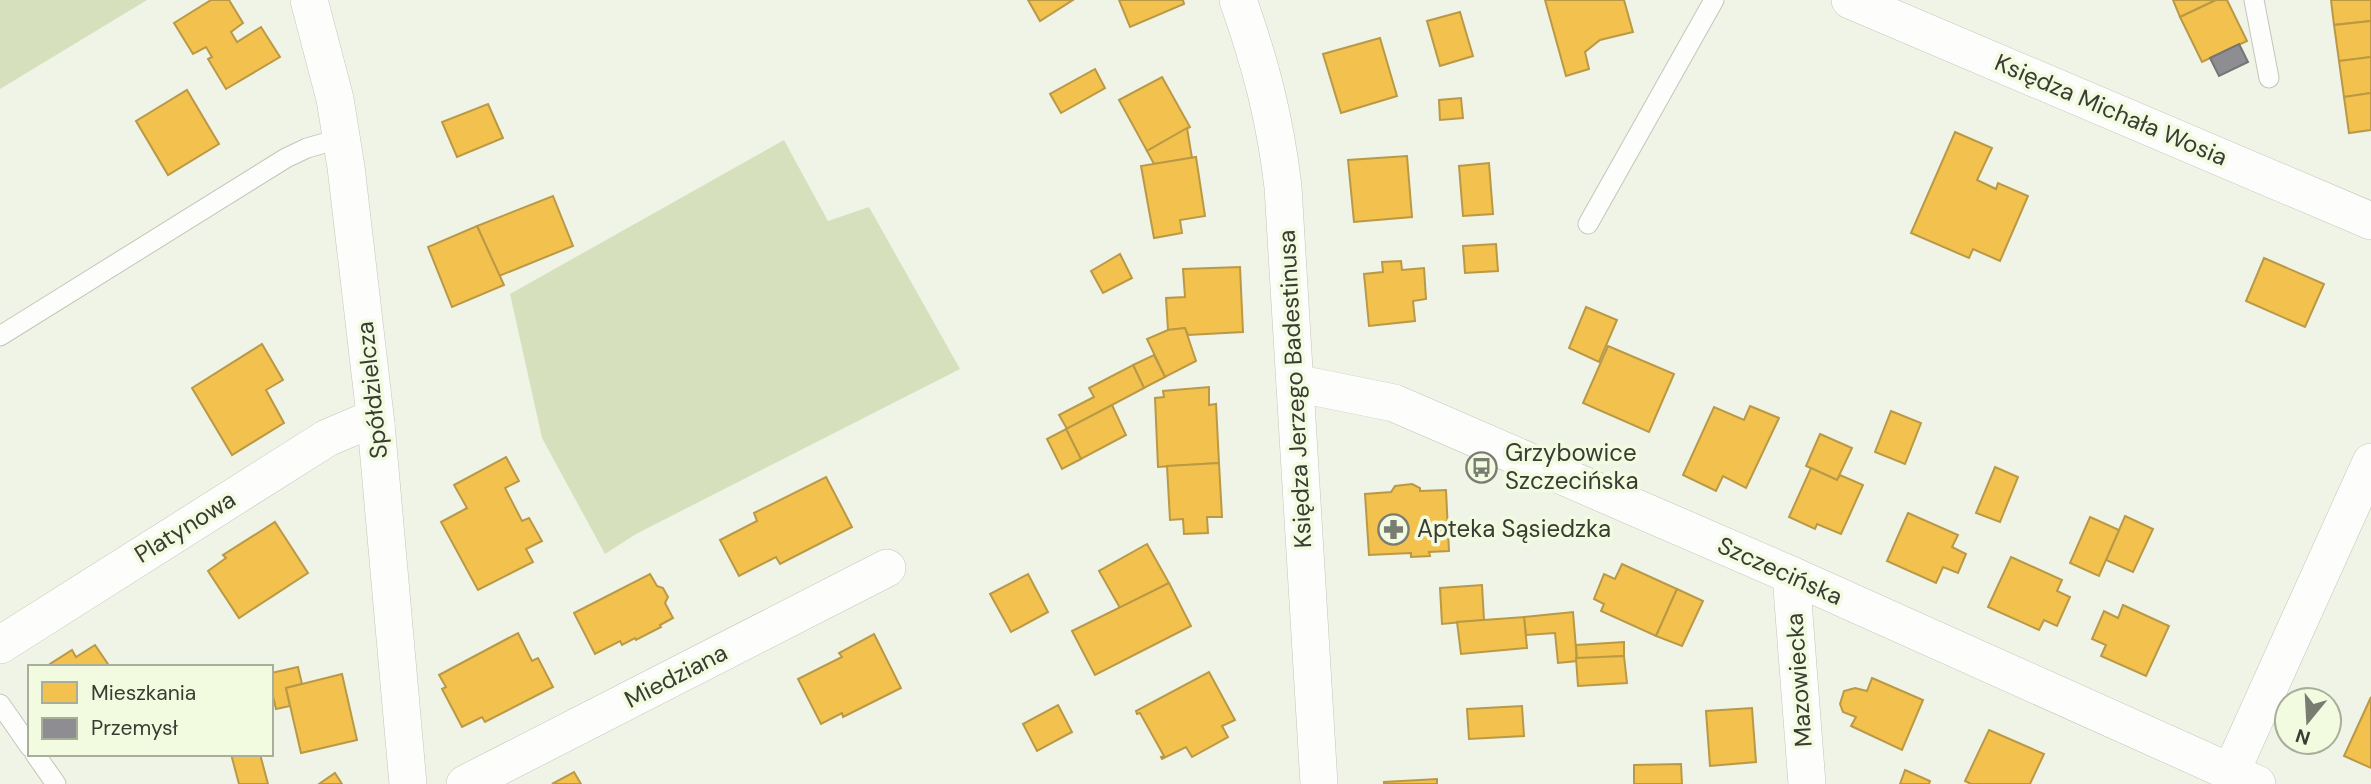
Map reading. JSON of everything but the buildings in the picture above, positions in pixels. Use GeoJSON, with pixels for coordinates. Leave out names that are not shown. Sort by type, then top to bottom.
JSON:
{"type":"FeatureCollection","features":[{"type":"Feature","properties":{"kind":"street","name":"Spółdzielcza"},"geometry":{"type":"LineString","coordinates":[[309,0],[335,99],[342,138],[376,424],[408,784]]}},
{"type":"Feature","properties":{"kind":"street","name":"Księdza Jerzego Badestinusa"},"geometry":{"type":"LineString","coordinates":[[1238,0],[1266,83],[1283,187],[1319,784]]}},
{"type":"Feature","properties":{"kind":"street","name":"Księdza Michała Wosia"},"geometry":{"type":"LineString","coordinates":[[1850,0],[2371,221]]}},
{"type":"Feature","properties":{"kind":"street","name":"Szczecińska"},"geometry":{"type":"LineString","coordinates":[[1295,383],[1394,403],[1791,575],[2244,778]]}},
{"type":"Feature","properties":{"kind":"street","name":"Platynowa"},"geometry":{"type":"LineString","coordinates":[[0,645],[327,438],[360,425],[376,424]]}},
{"type":"Feature","properties":{"kind":"street"},"geometry":{"type":"LineString","coordinates":[[2244,778],[2371,462]]}},
{"type":"Feature","properties":{"kind":"street","name":"Miedziana"},"geometry":{"type":"LineString","coordinates":[[465,784],[887,568]]}},
{"type":"Feature","properties":{"kind":"street","name":"Mazowiecka"},"geometry":{"type":"LineString","coordinates":[[1791,575],[1807,784]]}},
{"type":"Feature","properties":{"kind":"lane"},"geometry":{"type":"LineString","coordinates":[[1588,224],[1714,0]]}},
{"type":"Feature","properties":{"kind":"lane"},"geometry":{"type":"LineString","coordinates":[[2254,0],[2269,78]]}},
{"type":"Feature","properties":{"kind":"lane"},"geometry":{"type":"LineString","coordinates":[[0,336],[286,158],[315,145],[342,138]]}},
{"type":"Feature","properties":{"kind":"lane"},"geometry":{"type":"LineString","coordinates":[[0,704],[28,744]]}},
{"type":"Feature","properties":{"kind":"lane"},"geometry":{"type":"LineString","coordinates":[[36,756],[56,784]]}},
{"type":"Feature","properties":{"kind":"green space"},"geometry":{"type":"Polygon","coordinates":[[[0,0],[147,0],[0,89],[0,0]]]}},
{"type":"Feature","properties":{"kind":"green space"},"geometry":{"type":"Polygon","coordinates":[[[784,140],[828,221],[869,207],[960,369],[636,534],[605,554],[542,438],[510,294],[784,140]]]}},
{"type":"Feature","properties":{"kind":"place","name":"Grzybowice Szczecińska"},"geometry":{"type":"Point","coordinates":[1482,467]}},
{"type":"Feature","properties":{"kind":"place","name":"Apteka Sąsiedzka"},"geometry":{"type":"Point","coordinates":[1394,529]}}]}
